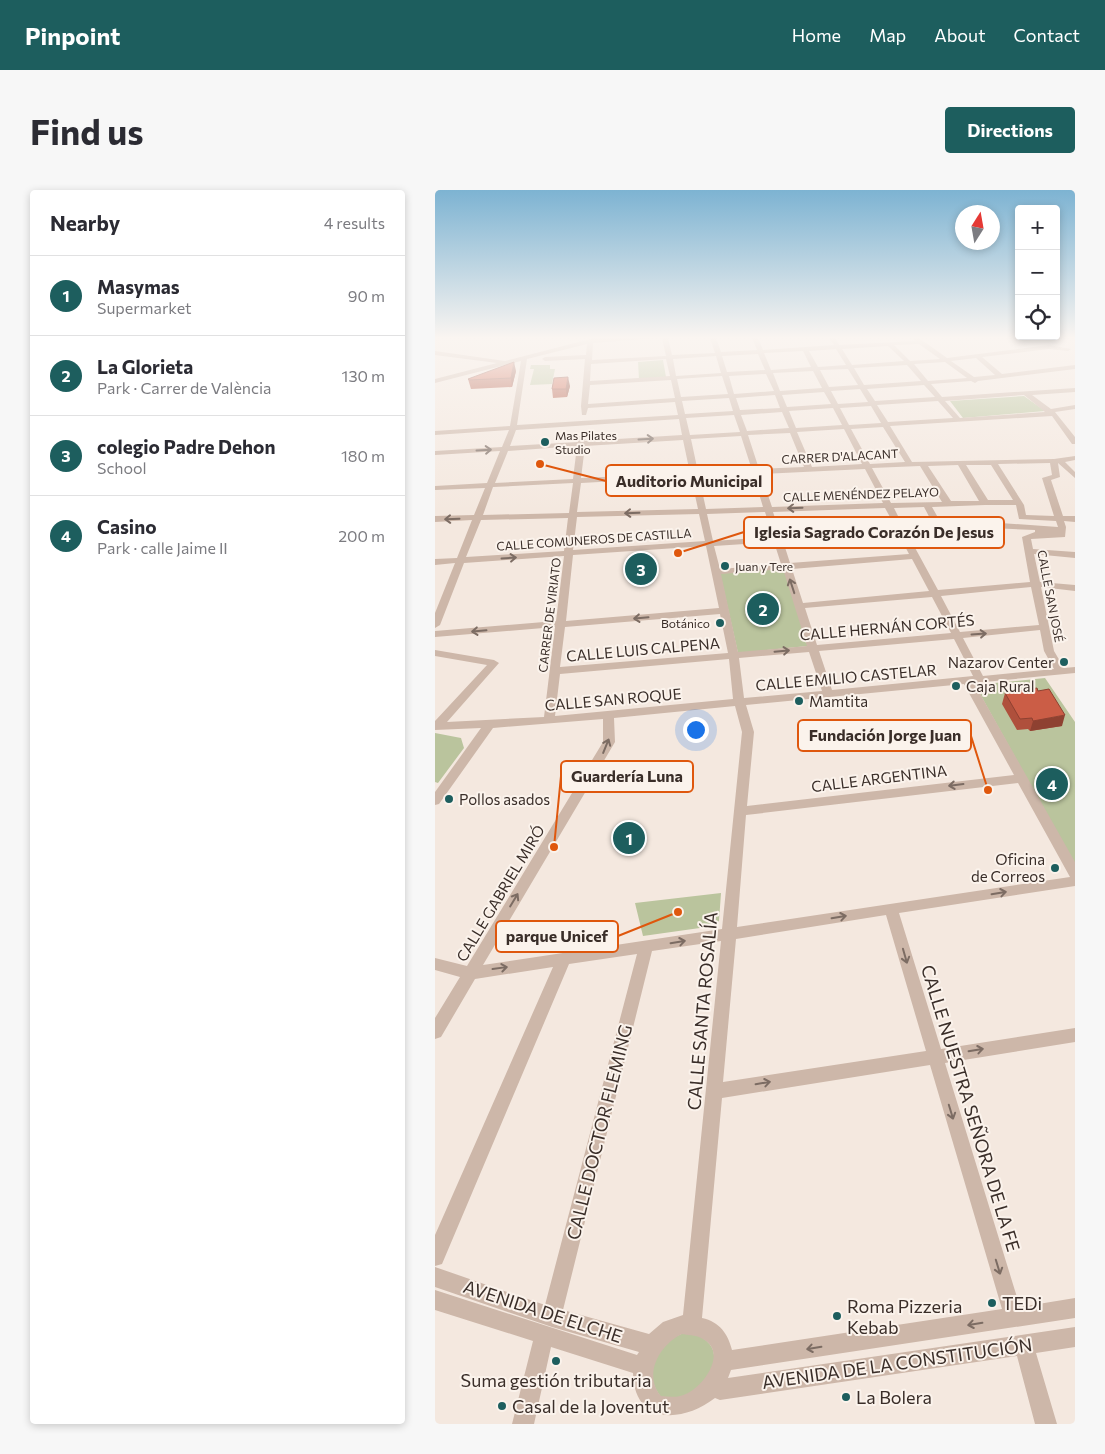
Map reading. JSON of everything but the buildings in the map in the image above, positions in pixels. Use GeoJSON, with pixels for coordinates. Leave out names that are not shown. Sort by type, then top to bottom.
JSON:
{"type":"FeatureCollection","features":[{"type":"Feature","properties":{"kind":"street"},"geometry":{"type":"LineString","coordinates":[[435,625],[513,428],[518,396]]}},
{"type":"Feature","properties":{"kind":"street","name":"CARRER DE VIRIATO"},"geometry":{"type":"LineString","coordinates":[[549,720],[578,481],[586,396]]}},
{"type":"Feature","properties":{"kind":"street","name":"CALLE SANTA ROSALÍA"},"geometry":{"type":"LineString","coordinates":[[677,396],[734,656],[739,702],[748,732],[692,1324]]}},
{"type":"Feature","properties":{"kind":"street"},"geometry":{"type":"LineString","coordinates":[[730,396],[828,694]]}},
{"type":"Feature","properties":{"kind":"street"},"geometry":{"type":"LineString","coordinates":[[584,406],[736,396]]}},
{"type":"Feature","properties":{"kind":"street"},"geometry":{"type":"LineString","coordinates":[[777,396],[809,469]]}},
{"type":"Feature","properties":{"kind":"street"},"geometry":{"type":"LineString","coordinates":[[830,396],[980,679]]}},
{"type":"Feature","properties":{"kind":"street"},"geometry":{"type":"LineString","coordinates":[[869,396],[910,464]]}},
{"type":"Feature","properties":{"kind":"street"},"geometry":{"type":"LineString","coordinates":[[937,396],[958,420]]}},
{"type":"Feature","properties":{"kind":"street"},"geometry":{"type":"LineString","coordinates":[[435,433],[941,400],[970,396]]}},
{"type":"Feature","properties":{"kind":"street"},"geometry":{"type":"LineString","coordinates":[[1028,396],[1050,412],[1075,442]]}},
{"type":"Feature","properties":{"kind":"street"},"geometry":{"type":"LineString","coordinates":[[435,453],[958,420],[1050,412],[1075,407]]}},
{"type":"Feature","properties":{"kind":"street","name":"CARRER D'ALACANT"},"geometry":{"type":"LineString","coordinates":[[435,488],[910,464],[994,464],[1057,461],[1075,458]]}},
{"type":"Feature","properties":{"kind":"street"},"geometry":{"type":"LineString","coordinates":[[1057,461],[1075,476]]}},
{"type":"Feature","properties":{"kind":"street"},"geometry":{"type":"LineString","coordinates":[[1056,477],[1057,461]]}},
{"type":"Feature","properties":{"kind":"street"},"geometry":{"type":"LineString","coordinates":[[923,464],[947,504]]}},
{"type":"Feature","properties":{"kind":"street"},"geometry":{"type":"LineString","coordinates":[[961,464],[984,511],[1039,531],[1062,535],[1061,520],[1046,478],[1075,476]]}},
{"type":"Feature","properties":{"kind":"street"},"geometry":{"type":"LineString","coordinates":[[994,464],[1018,502],[1022,517],[1061,520],[1075,519]]}},
{"type":"Feature","properties":{"kind":"street","name":"CALLE MENÉNDEZ PELAYO"},"geometry":{"type":"LineString","coordinates":[[435,519],[926,504],[947,504],[984,511],[1018,502]]}},
{"type":"Feature","properties":{"kind":"street"},"geometry":{"type":"LineString","coordinates":[[926,504],[939,527]]}},
{"type":"Feature","properties":{"kind":"street","name":"CALLE COMUNEROS DE CASTILLA"},"geometry":{"type":"LineString","coordinates":[[435,562],[939,527],[984,511]]}},
{"type":"Feature","properties":{"kind":"street","name":"CALLE SAN JOSÉ"},"geometry":{"type":"LineString","coordinates":[[1039,531],[1026,537],[1049,651],[1061,671]]}},
{"type":"Feature","properties":{"kind":"street"},"geometry":{"type":"LineString","coordinates":[[1029,550],[1075,555]]}},
{"type":"Feature","properties":{"kind":"street"},"geometry":{"type":"LineString","coordinates":[[715,572],[914,556]]}},
{"type":"Feature","properties":{"kind":"street"},"geometry":{"type":"LineString","coordinates":[[799,606],[1036,584],[1075,588]]}},
{"type":"Feature","properties":{"kind":"street"},"geometry":{"type":"LineString","coordinates":[[435,594],[448,593]]}},
{"type":"Feature","properties":{"kind":"street"},"geometry":{"type":"LineString","coordinates":[[435,634],[724,611]]}},
{"type":"Feature","properties":{"kind":"street","name":"CALLE HERNÁN CORTÉS"},"geometry":{"type":"LineString","coordinates":[[734,656],[1043,626]]}},
{"type":"Feature","properties":{"kind":"street"},"geometry":{"type":"LineString","coordinates":[[435,653],[494,663],[436,726]]}},
{"type":"Feature","properties":{"kind":"street","name":"CALLE LUIS CALPENA"},"geometry":{"type":"LineString","coordinates":[[555,671],[734,656]]}},
{"type":"Feature","properties":{"kind":"street","name":"CALLE EMILIO CASTELAR"},"geometry":{"type":"LineString","coordinates":[[739,702],[1075,670]]}},
{"type":"Feature","properties":{"kind":"street"},"geometry":{"type":"LineString","coordinates":[[967,680],[1075,874]]}},
{"type":"Feature","properties":{"kind":"street","name":"CALLE SAN ROQUE"},"geometry":{"type":"LineString","coordinates":[[436,726],[549,720],[739,702]]}},
{"type":"Feature","properties":{"kind":"street","name":"CALLE GABRIEL MIRÓ"},"geometry":{"type":"LineString","coordinates":[[435,1032],[609,742],[608,715]]}},
{"type":"Feature","properties":{"kind":"street"},"geometry":{"type":"LineString","coordinates":[[435,801],[491,724]]}},
{"type":"Feature","properties":{"kind":"street","name":"CALLE ARGENTINA"},"geometry":{"type":"LineString","coordinates":[[740,811],[1021,778]]}},
{"type":"Feature","properties":{"kind":"street"},"geometry":{"type":"LineString","coordinates":[[435,964],[471,973],[1075,881]]}},
{"type":"Feature","properties":{"kind":"street","name":"CALLE NUESTRA SEÑORA DE LA FE"},"geometry":{"type":"LineString","coordinates":[[891,909],[1014,1318]]}},
{"type":"Feature","properties":{"kind":"street","name":"CALLE DOCTOR FLEMING"},"geometry":{"type":"LineString","coordinates":[[552,1317],[646,947]]}},
{"type":"Feature","properties":{"kind":"street"},"geometry":{"type":"LineString","coordinates":[[435,1257],[564,959]]}},
{"type":"Feature","properties":{"kind":"street"},"geometry":{"type":"LineString","coordinates":[[715,1091],[1075,1035]]}},
{"type":"Feature","properties":{"kind":"street","name":"AVENIDA DE ELCHE"},"geometry":{"type":"LineString","coordinates":[[435,1276],[552,1317],[651,1345]]}},
{"type":"Feature","properties":{"kind":"street","name":"AVENIDA DE ELCHE"},"geometry":{"type":"LineString","coordinates":[[435,1300],[644,1367]]}},
{"type":"Feature","properties":{"kind":"street","name":"AVENIDA DE LA CONSTITUCIÓN"},"geometry":{"type":"LineString","coordinates":[[724,1359],[733,1360],[1075,1308]]}},
{"type":"Feature","properties":{"kind":"street"},"geometry":{"type":"LineString","coordinates":[[692,1324],[703,1328],[713,1336],[720,1346],[724,1359],[724,1375],[720,1390],[713,1402],[703,1412],[685,1421],[664,1414],[654,1404],[646,1391],[644,1367],[651,1345],[669,1327],[692,1324]]}},
{"type":"Feature","properties":{"kind":"street"},"geometry":{"type":"LineString","coordinates":[[523,1424],[544,1336]]}},
{"type":"Feature","properties":{"kind":"street","name":"AVENIDA DE LA CONSTITUCIÓN"},"geometry":{"type":"LineString","coordinates":[[720,1390],[1075,1337]]}},
{"type":"Feature","properties":{"kind":"street"},"geometry":{"type":"LineString","coordinates":[[1024,1345],[1046,1424]]}},
{"type":"Feature","properties":{"kind":"green space"},"geometry":{"type":"Polygon","coordinates":[[[1024,396],[1045,411],[963,418],[950,401],[1024,396]]]}},
{"type":"Feature","properties":{"kind":"green space"},"geometry":{"type":"Polygon","coordinates":[[[784,568],[808,646],[738,653],[720,573],[784,568]]]}},
{"type":"Feature","properties":{"kind":"green space"},"geometry":{"type":"Polygon","coordinates":[[[1045,678],[1075,722],[1075,865],[975,685],[1045,678]]]}},
{"type":"Feature","properties":{"kind":"green space"},"geometry":{"type":"Polygon","coordinates":[[[435,733],[461,738],[464,748],[438,783],[435,782],[435,733]]]}},
{"type":"Feature","properties":{"kind":"green space"},"geometry":{"type":"Polygon","coordinates":[[[721,893],[719,921],[714,926],[643,936],[635,903],[721,893]]]}},
{"type":"Feature","properties":{"kind":"green space"},"geometry":{"type":"Polygon","coordinates":[[[690,1330],[707,1341],[711,1346],[714,1358],[713,1385],[666,1403],[655,1388],[652,1375],[652,1368],[659,1344],[690,1330]]]}},
{"type":"Feature","properties":{"kind":"place","name":"Mas Pilates Studio"},"geometry":{"type":"Point","coordinates":[545,442]}},
{"type":"Feature","properties":{"kind":"place","name":"Auditorio Municipal"},"geometry":{"type":"Point","coordinates":[540,464]}},
{"type":"Feature","properties":{"kind":"place","name":"Iglesia Sagrado Corazón De Jesus"},"geometry":{"type":"Point","coordinates":[678,553]}},
{"type":"Feature","properties":{"kind":"place","name":"Juan y Tere"},"geometry":{"type":"Point","coordinates":[725,566]}},
{"type":"Feature","properties":{"kind":"place","name":"colegio Padre Dehon"},"geometry":{"type":"Point","coordinates":[641,569]}},
{"type":"Feature","properties":{"kind":"place","name":"La Glorieta"},"geometry":{"type":"Point","coordinates":[763,609]}},
{"type":"Feature","properties":{"kind":"place","name":"Botánico"},"geometry":{"type":"Point","coordinates":[720,623]}},
{"type":"Feature","properties":{"kind":"place","name":"Nazarov Center"},"geometry":{"type":"Point","coordinates":[1064,662]}},
{"type":"Feature","properties":{"kind":"place","name":"Caja Rural"},"geometry":{"type":"Point","coordinates":[956,686]}},
{"type":"Feature","properties":{"kind":"place","name":"Mamtita"},"geometry":{"type":"Point","coordinates":[799,701]}},
{"type":"Feature","properties":{"kind":"place","name":"Casino"},"geometry":{"type":"Point","coordinates":[1052,784]}},
{"type":"Feature","properties":{"kind":"place","name":"Fundación Jorge Juan"},"geometry":{"type":"Point","coordinates":[988,790]}},
{"type":"Feature","properties":{"kind":"place","name":"Pollos asados"},"geometry":{"type":"Point","coordinates":[449,799]}},
{"type":"Feature","properties":{"kind":"place","name":"Masymas"},"geometry":{"type":"Point","coordinates":[629,838]}},
{"type":"Feature","properties":{"kind":"place","name":"Guardería Luna"},"geometry":{"type":"Point","coordinates":[554,847]}},
{"type":"Feature","properties":{"kind":"place","name":"Oficina de Correos"},"geometry":{"type":"Point","coordinates":[1055,868]}},
{"type":"Feature","properties":{"kind":"place","name":"parque Unicef"},"geometry":{"type":"Point","coordinates":[678,912]}},
{"type":"Feature","properties":{"kind":"place","name":"TEDi"},"geometry":{"type":"Point","coordinates":[992,1303]}},
{"type":"Feature","properties":{"kind":"place","name":"Roma Pizzeria Kebab"},"geometry":{"type":"Point","coordinates":[837,1316]}},
{"type":"Feature","properties":{"kind":"place","name":"Suma gestión tributaria"},"geometry":{"type":"Point","coordinates":[556,1361]}},
{"type":"Feature","properties":{"kind":"place","name":"La Bolera"},"geometry":{"type":"Point","coordinates":[846,1397]}},
{"type":"Feature","properties":{"kind":"place","name":"Casal de la Joventut"},"geometry":{"type":"Point","coordinates":[502,1406]}}]}
